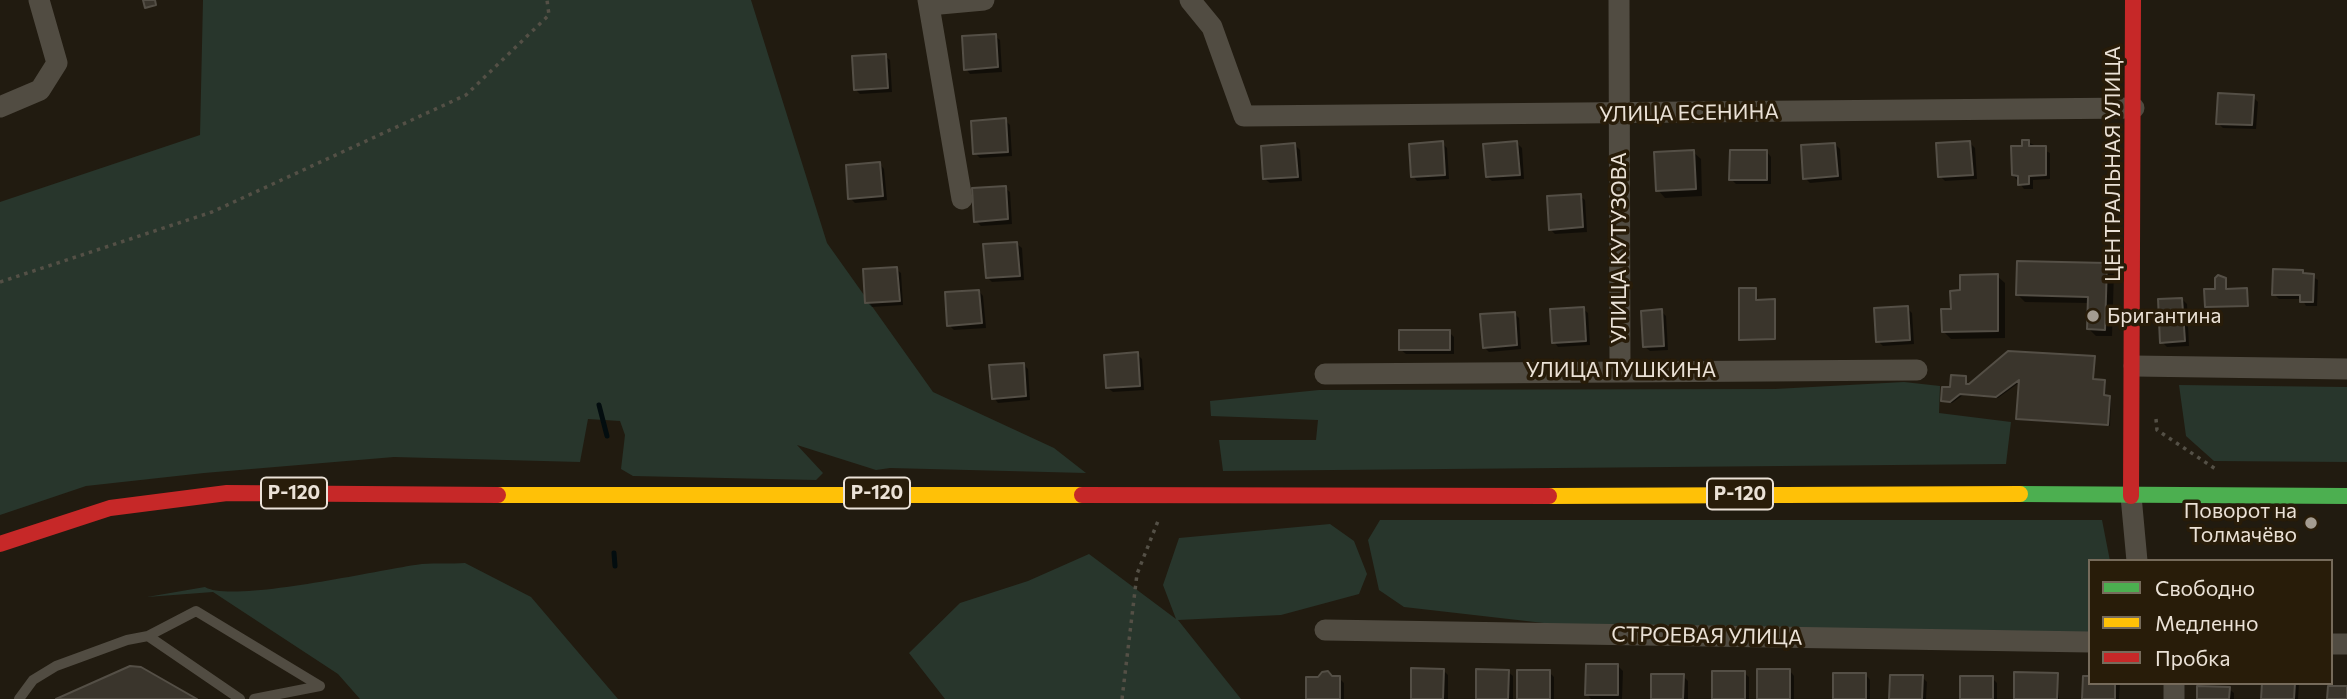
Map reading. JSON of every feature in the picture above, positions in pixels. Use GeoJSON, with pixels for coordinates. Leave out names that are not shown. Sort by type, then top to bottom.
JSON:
{"type":"FeatureCollection","features":[{"type":"Feature","properties":{"kind":"main road","name":"ЦЕНТРАЛЬНАЯ УЛИЦА"},"geometry":{"type":"LineString","coordinates":[[2131,496],[2134,366],[2133,0]]}},
{"type":"Feature","properties":{"kind":"main road","name":"Р-120"},"geometry":{"type":"LineString","coordinates":[[0,544],[110,508],[227,493],[617,496],[897,493],[1160,497],[1850,493],[2347,496]]}},
{"type":"Feature","properties":{"kind":"street"},"geometry":{"type":"LineString","coordinates":[[0,107],[40,90],[57,63],[39,0]]}},
{"type":"Feature","properties":{"kind":"street"},"geometry":{"type":"LineString","coordinates":[[962,199],[929,3],[984,0]]}},
{"type":"Feature","properties":{"kind":"street","name":"УЛИЦА ЕСЕНИНА"},"geometry":{"type":"LineString","coordinates":[[1190,0],[1212,27],[1244,116],[2134,108]]}},
{"type":"Feature","properties":{"kind":"street","name":"УЛИЦА КУТУЗОВА"},"geometry":{"type":"LineString","coordinates":[[1619,0],[1620,370]]}},
{"type":"Feature","properties":{"kind":"street"},"geometry":{"type":"LineString","coordinates":[[2134,366],[2347,369]]}},
{"type":"Feature","properties":{"kind":"street","name":"УЛИЦА ПУШКИНА"},"geometry":{"type":"LineString","coordinates":[[1325,374],[1917,370]]}},
{"type":"Feature","properties":{"kind":"street"},"geometry":{"type":"LineString","coordinates":[[2131,496],[2137,559]]}},
{"type":"Feature","properties":{"kind":"street","name":"СТРОЕВАЯ УЛИЦА"},"geometry":{"type":"LineString","coordinates":[[1325,630],[2088,642]]}},
{"type":"Feature","properties":{"kind":"lane"},"geometry":{"type":"LineString","coordinates":[[19,699],[33,680],[56,666],[127,640],[148,636],[196,611],[320,686],[254,699]]}},
{"type":"Feature","properties":{"kind":"lane"},"geometry":{"type":"LineString","coordinates":[[148,636],[240,699]]}},
{"type":"Feature","properties":{"kind":"path"},"geometry":{"type":"LineString","coordinates":[[0,282],[212,212],[466,95],[549,15],[547,0]]}},
{"type":"Feature","properties":{"kind":"path"},"geometry":{"type":"LineString","coordinates":[[2156,418],[2157,430],[2218,471]]}},
{"type":"Feature","properties":{"kind":"path"},"geometry":{"type":"LineString","coordinates":[[1122,699],[1137,574],[1157,527],[1160,497]]}},
{"type":"Feature","properties":{"kind":"green space"},"geometry":{"type":"Polygon","coordinates":[[[203,0],[751,0],[827,243],[933,392],[1054,448],[1086,473],[890,468],[876,470],[797,445],[823,473],[816,480],[633,476],[621,469],[625,435],[620,421],[588,419],[580,462],[394,457],[204,473],[86,486],[0,515],[0,202],[200,135],[203,0]]]}},
{"type":"Feature","properties":{"kind":"green space"},"geometry":{"type":"Polygon","coordinates":[[[1904,382],[1940,386],[1939,413],[2011,422],[2006,464],[1223,471],[1219,440],[1316,440],[1318,420],[1211,416],[1210,401],[1319,390],[1775,389],[1904,382]]]}},
{"type":"Feature","properties":{"kind":"green space"},"geometry":{"type":"Polygon","coordinates":[[[2179,385],[2347,387],[2347,462],[2214,461],[2186,436],[2179,385]]]}},
{"type":"Feature","properties":{"kind":"green space"},"geometry":{"type":"Polygon","coordinates":[[[1380,520],[2102,520],[2110,559],[2088,559],[2088,638],[1596,629],[1404,607],[1379,590],[1368,540],[1380,520]]]}},
{"type":"Feature","properties":{"kind":"green space"},"geometry":{"type":"Polygon","coordinates":[[[1330,524],[1354,541],[1367,574],[1359,594],[1281,615],[1178,620],[1241,699],[945,699],[909,653],[960,603],[1028,581],[1089,554],[1176,619],[1163,585],[1179,538],[1330,524]]]}},
{"type":"Feature","properties":{"kind":"green space"},"geometry":{"type":"Polygon","coordinates":[[[465,563],[531,597],[618,699],[360,699],[338,674],[213,592],[147,597],[205,587],[220,591],[275,589],[422,564],[465,563]]]}},
{"type":"Feature","properties":{"kind":"building"},"geometry":{"type":"Polygon","coordinates":[[[143,0],[155,0],[156,5],[145,8],[143,0]]]}},
{"type":"Feature","properties":{"kind":"building"},"geometry":{"type":"Polygon","coordinates":[[[996,34],[998,67],[964,70],[962,36],[996,34]]]}},
{"type":"Feature","properties":{"kind":"building"},"geometry":{"type":"Polygon","coordinates":[[[886,54],[888,88],[854,90],[852,56],[886,54]]]}},
{"type":"Feature","properties":{"kind":"building"},"geometry":{"type":"Polygon","coordinates":[[[2218,93],[2254,95],[2252,125],[2216,124],[2218,93]]]}},
{"type":"Feature","properties":{"kind":"building"},"geometry":{"type":"Polygon","coordinates":[[[1006,118],[1008,152],[973,154],[971,121],[1006,118]]]}},
{"type":"Feature","properties":{"kind":"building"},"geometry":{"type":"Polygon","coordinates":[[[2022,140],[2029,140],[2029,146],[2046,146],[2046,175],[2029,176],[2029,184],[2018,185],[2018,176],[2012,175],[2011,146],[2022,146],[2022,140]]]}},
{"type":"Feature","properties":{"kind":"building"},"geometry":{"type":"Polygon","coordinates":[[[1443,141],[1445,175],[1411,177],[1409,144],[1443,141]]]}},
{"type":"Feature","properties":{"kind":"building"},"geometry":{"type":"Polygon","coordinates":[[[1517,141],[1520,175],[1486,177],[1483,144],[1517,141]]]}},
{"type":"Feature","properties":{"kind":"building"},"geometry":{"type":"Polygon","coordinates":[[[1970,141],[1973,175],[1938,177],[1936,143],[1970,141]]]}},
{"type":"Feature","properties":{"kind":"building"},"geometry":{"type":"Polygon","coordinates":[[[1295,143],[1298,177],[1263,179],[1261,146],[1295,143]]]}},
{"type":"Feature","properties":{"kind":"building"},"geometry":{"type":"Polygon","coordinates":[[[1835,143],[1838,176],[1803,179],[1801,145],[1835,143]]]}},
{"type":"Feature","properties":{"kind":"building"},"geometry":{"type":"Polygon","coordinates":[[[1694,150],[1696,189],[1656,191],[1654,152],[1694,150]]]}},
{"type":"Feature","properties":{"kind":"building"},"geometry":{"type":"Polygon","coordinates":[[[1730,150],[1767,150],[1767,180],[1729,180],[1730,150]]]}},
{"type":"Feature","properties":{"kind":"building"},"geometry":{"type":"Polygon","coordinates":[[[880,162],[883,196],[848,199],[846,165],[880,162]]]}},
{"type":"Feature","properties":{"kind":"building"},"geometry":{"type":"Polygon","coordinates":[[[1006,186],[1008,219],[974,222],[972,188],[1006,186]]]}},
{"type":"Feature","properties":{"kind":"building"},"geometry":{"type":"Polygon","coordinates":[[[1581,194],[1583,227],[1549,230],[1547,196],[1581,194]]]}},
{"type":"Feature","properties":{"kind":"building"},"geometry":{"type":"Polygon","coordinates":[[[1017,242],[1020,276],[986,278],[983,244],[1017,242]]]}},
{"type":"Feature","properties":{"kind":"building"},"geometry":{"type":"Polygon","coordinates":[[[2017,261],[2107,263],[2105,330],[2087,329],[2088,297],[2016,295],[2017,261]]]}},
{"type":"Feature","properties":{"kind":"building"},"geometry":{"type":"Polygon","coordinates":[[[897,267],[900,301],[865,303],[863,269],[897,267]]]}},
{"type":"Feature","properties":{"kind":"building"},"geometry":{"type":"Polygon","coordinates":[[[2273,269],[2303,270],[2303,273],[2314,274],[2313,302],[2300,302],[2300,295],[2272,295],[2273,269]]]}},
{"type":"Feature","properties":{"kind":"building"},"geometry":{"type":"Polygon","coordinates":[[[1998,274],[1998,331],[1942,332],[1941,309],[1951,309],[1950,291],[1960,290],[1960,275],[1998,274]]]}},
{"type":"Feature","properties":{"kind":"building"},"geometry":{"type":"Polygon","coordinates":[[[2218,275],[2226,278],[2226,289],[2247,288],[2248,306],[2205,307],[2204,289],[2215,289],[2215,278],[2218,275]]]}},
{"type":"Feature","properties":{"kind":"building"},"geometry":{"type":"Polygon","coordinates":[[[1739,288],[1756,288],[1756,300],[1775,299],[1775,339],[1739,340],[1739,288]]]}},
{"type":"Feature","properties":{"kind":"building"},"geometry":{"type":"Polygon","coordinates":[[[979,290],[982,323],[947,326],[945,292],[979,290]]]}},
{"type":"Feature","properties":{"kind":"building"},"geometry":{"type":"Polygon","coordinates":[[[2182,298],[2185,341],[2160,343],[2158,299],[2182,298]]]}},
{"type":"Feature","properties":{"kind":"building"},"geometry":{"type":"Polygon","coordinates":[[[1908,306],[1910,340],[1876,342],[1874,308],[1908,306]]]}},
{"type":"Feature","properties":{"kind":"building"},"geometry":{"type":"Polygon","coordinates":[[[1584,307],[1586,341],[1552,343],[1550,309],[1584,307]]]}},
{"type":"Feature","properties":{"kind":"building"},"geometry":{"type":"Polygon","coordinates":[[[1662,309],[1664,346],[1643,347],[1641,311],[1662,309]]]}},
{"type":"Feature","properties":{"kind":"building"},"geometry":{"type":"Polygon","coordinates":[[[1515,312],[1517,345],[1483,348],[1480,314],[1515,312]]]}},
{"type":"Feature","properties":{"kind":"building"},"geometry":{"type":"Polygon","coordinates":[[[1399,330],[1450,330],[1450,350],[1399,350],[1399,330]]]}},
{"type":"Feature","properties":{"kind":"building"},"geometry":{"type":"Polygon","coordinates":[[[2008,351],[2095,356],[2093,379],[2105,380],[2104,395],[2110,396],[2108,425],[2016,419],[2019,380],[1996,397],[1960,394],[1950,402],[1941,401],[1942,387],[1950,387],[1951,375],[1966,376],[1966,384],[1969,384],[2008,351]]]}},
{"type":"Feature","properties":{"kind":"building"},"geometry":{"type":"Polygon","coordinates":[[[1138,352],[1140,386],[1106,388],[1104,355],[1138,352]]]}},
{"type":"Feature","properties":{"kind":"building"},"geometry":{"type":"Polygon","coordinates":[[[1024,363],[1026,396],[992,399],[989,365],[1024,363]]]}},
{"type":"Feature","properties":{"kind":"building"},"geometry":{"type":"Polygon","coordinates":[[[1586,664],[1618,664],[1618,695],[1585,695],[1586,664]]]}},
{"type":"Feature","properties":{"kind":"building"},"geometry":{"type":"Polygon","coordinates":[[[130,666],[141,667],[197,699],[56,699],[130,666]]]}},
{"type":"Feature","properties":{"kind":"building"},"geometry":{"type":"Polygon","coordinates":[[[1411,668],[1444,669],[1443,699],[1411,699],[1411,668]]]}},
{"type":"Feature","properties":{"kind":"building"},"geometry":{"type":"Polygon","coordinates":[[[1476,669],[1509,670],[1508,699],[1476,699],[1476,669]]]}},
{"type":"Feature","properties":{"kind":"building"},"geometry":{"type":"Polygon","coordinates":[[[1757,669],[1790,669],[1790,699],[1757,699],[1757,669]]]}},
{"type":"Feature","properties":{"kind":"building"},"geometry":{"type":"Polygon","coordinates":[[[1517,670],[1550,670],[1550,699],[1517,699],[1517,670]]]}},
{"type":"Feature","properties":{"kind":"building"},"geometry":{"type":"Polygon","coordinates":[[[1328,671],[1332,676],[1340,676],[1340,699],[1306,699],[1306,677],[1318,677],[1322,672],[1328,671]]]}},
{"type":"Feature","properties":{"kind":"building"},"geometry":{"type":"Polygon","coordinates":[[[1712,671],[1745,671],[1745,699],[1712,699],[1712,671]]]}},
{"type":"Feature","properties":{"kind":"building"},"geometry":{"type":"Polygon","coordinates":[[[2014,672],[2058,673],[2057,699],[2014,699],[2014,672]]]}},
{"type":"Feature","properties":{"kind":"building"},"geometry":{"type":"Polygon","coordinates":[[[1833,673],[1866,673],[1866,699],[1833,699],[1833,673]]]}},
{"type":"Feature","properties":{"kind":"building"},"geometry":{"type":"Polygon","coordinates":[[[1651,674],[1684,674],[1683,699],[1651,699],[1651,674]]]}},
{"type":"Feature","properties":{"kind":"building"},"geometry":{"type":"Polygon","coordinates":[[[1890,675],[1923,675],[1922,699],[1889,699],[1890,675]]]}},
{"type":"Feature","properties":{"kind":"building"},"geometry":{"type":"Polygon","coordinates":[[[1960,676],[1993,676],[1993,699],[1960,699],[1960,676]]]}},
{"type":"Feature","properties":{"kind":"building"},"geometry":{"type":"Polygon","coordinates":[[[2083,676],[2088,676],[2088,685],[2115,685],[2115,699],[2082,699],[2083,676]]]}},
{"type":"Feature","properties":{"kind":"building"},"geometry":{"type":"Polygon","coordinates":[[[2262,685],[2295,685],[2294,699],[2261,699],[2262,685]]]}},
{"type":"Feature","properties":{"kind":"building"},"geometry":{"type":"Polygon","coordinates":[[[2197,686],[2230,687],[2229,699],[2197,699],[2197,686]]]}},
{"type":"Feature","properties":{"kind":"building"},"geometry":{"type":"Polygon","coordinates":[[[2328,686],[2347,686],[2347,699],[2327,699],[2328,686]]]}},
{"type":"Feature","properties":{"kind":"waterway"},"geometry":{"type":"LineString","coordinates":[[599,405],[607,436]]}},
{"type":"Feature","properties":{"kind":"waterway"},"geometry":{"type":"LineString","coordinates":[[614,553],[615,566]]}},
{"type":"Feature","properties":{"kind":"traffic: fast"},"geometry":{"type":"LineString","coordinates":[[2020,494],[2347,496]]}},
{"type":"Feature","properties":{"kind":"traffic: slow"},"geometry":{"type":"LineString","coordinates":[[1549,496],[2020,494]]}},
{"type":"Feature","properties":{"kind":"traffic: slow"},"geometry":{"type":"LineString","coordinates":[[498,495],[1082,495]]}},
{"type":"Feature","properties":{"kind":"traffic: jam"},"geometry":{"type":"LineString","coordinates":[[2131,496],[2133,0]]}},
{"type":"Feature","properties":{"kind":"traffic: jam"},"geometry":{"type":"LineString","coordinates":[[0,544],[110,508],[227,493],[498,495]]}},
{"type":"Feature","properties":{"kind":"traffic: jam"},"geometry":{"type":"LineString","coordinates":[[1082,495],[1549,496]]}},
{"type":"Feature","properties":{"kind":"place","name":"Бригантина"},"geometry":{"type":"Point","coordinates":[2093,316]}},
{"type":"Feature","properties":{"kind":"place","name":"Поворот на Толмачёво"},"geometry":{"type":"Point","coordinates":[2311,523]}}]}
